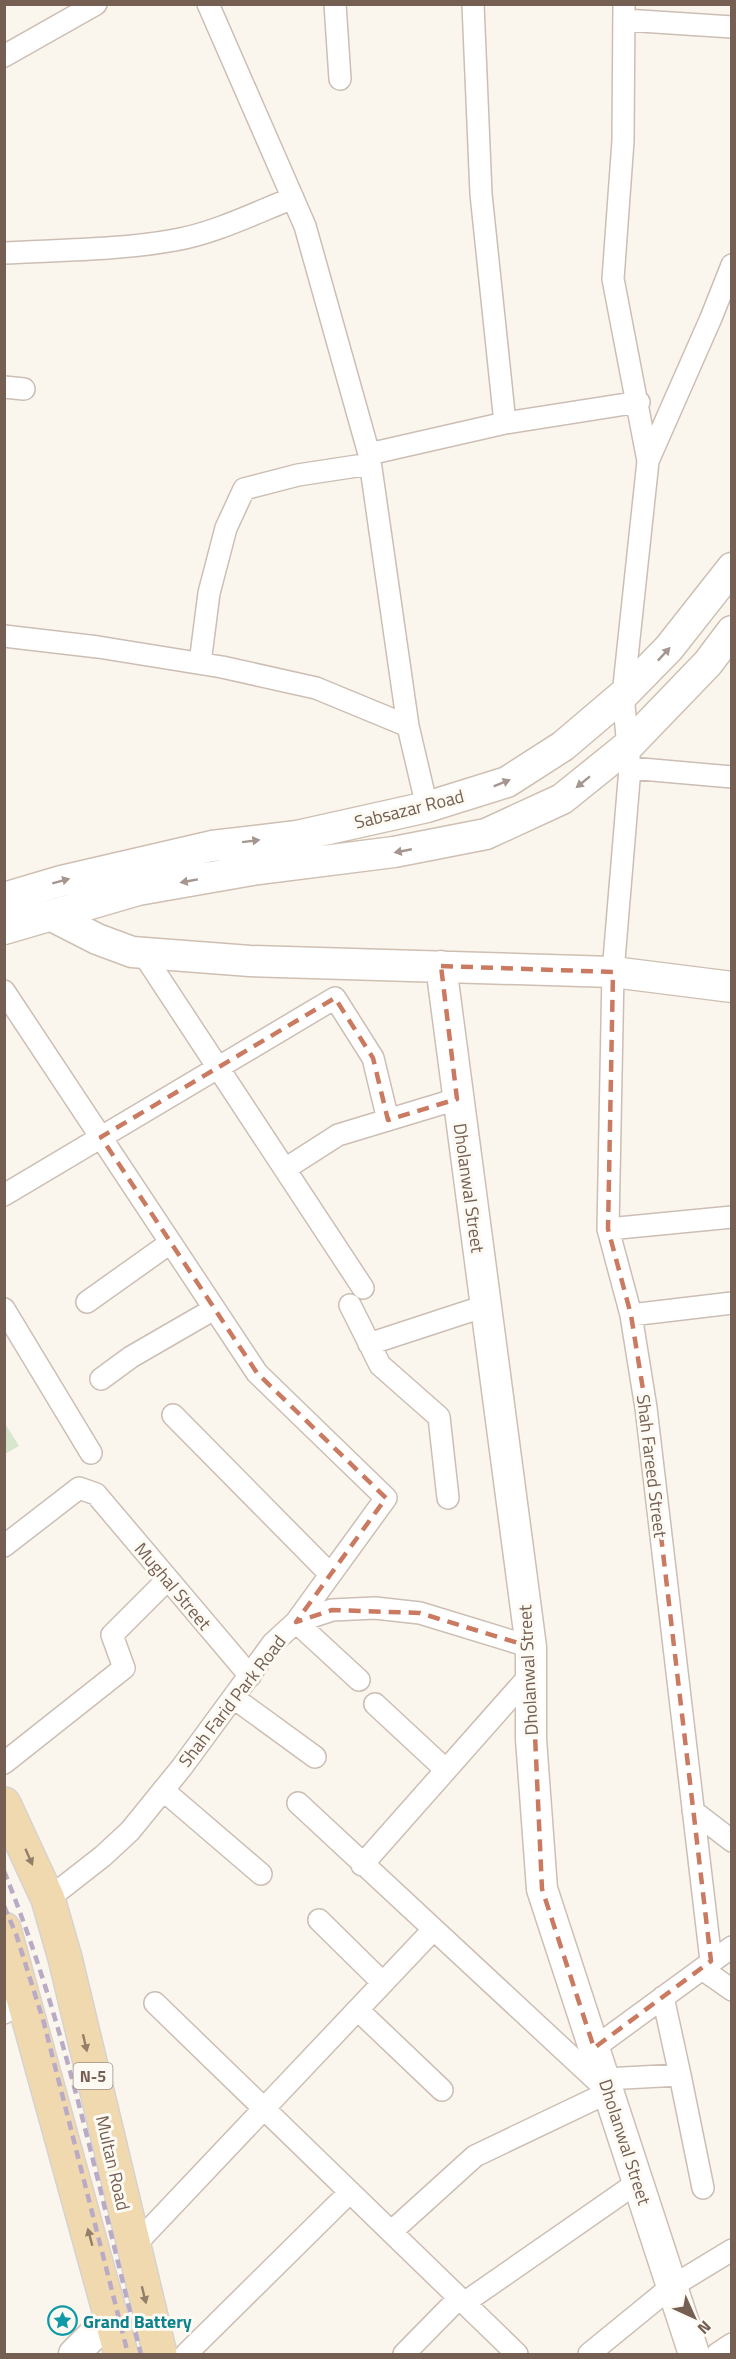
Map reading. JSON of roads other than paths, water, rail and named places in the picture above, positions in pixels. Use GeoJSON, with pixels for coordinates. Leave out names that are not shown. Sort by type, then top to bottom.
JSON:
{"type":"FeatureCollection","features":[{"type":"Feature","properties":{"kind":"main road","name":"Multan Road"},"geometry":{"type":"LineString","coordinates":[[4,1804],[48,1899],[65,1958],[160,2355]]}},
{"type":"Feature","properties":{"kind":"main road","name":"N-5"},"geometry":{"type":"LineString","coordinates":[[4,1929],[14,2005],[121,2355]]}},
{"type":"Feature","properties":{"kind":"street"},"geometry":{"type":"LineString","coordinates":[[4,56],[96,4]]}},
{"type":"Feature","properties":{"kind":"street"},"geometry":{"type":"LineString","coordinates":[[208,4],[305,226],[369,459],[408,726],[427,807]]}},
{"type":"Feature","properties":{"kind":"street"},"geometry":{"type":"LineString","coordinates":[[335,4],[340,80]]}},
{"type":"Feature","properties":{"kind":"street"},"geometry":{"type":"LineString","coordinates":[[473,4],[481,194],[506,423]]}},
{"type":"Feature","properties":{"kind":"street"},"geometry":{"type":"LineString","coordinates":[[648,461],[639,402],[614,279],[623,141],[625,12],[732,27]]}},
{"type":"Feature","properties":{"kind":"street"},"geometry":{"type":"LineString","coordinates":[[4,253],[87,249],[176,240],[293,198]]}},
{"type":"Feature","properties":{"kind":"street"},"geometry":{"type":"LineString","coordinates":[[648,461],[732,265]]}},
{"type":"Feature","properties":{"kind":"street"},"geometry":{"type":"LineString","coordinates":[[200,663],[209,593],[226,528],[244,489],[506,423],[639,402]]}},
{"type":"Feature","properties":{"kind":"street","name":"Shah Fareed Street"},"geometry":{"type":"LineString","coordinates":[[648,461],[623,696],[629,757],[613,972],[608,1229],[631,1315],[647,1420],[693,1811],[706,1965]]}},
{"type":"Feature","properties":{"kind":"street","name":"Sabsazar Road"},"geometry":{"type":"LineString","coordinates":[[4,898],[101,885],[212,846],[297,836],[427,807],[507,782],[563,746],[623,696],[669,648],[732,568]]}},
{"type":"Feature","properties":{"kind":"street","name":"Sabsazar Road"},"geometry":{"type":"LineString","coordinates":[[4,929],[52,916],[101,885],[138,890],[252,870],[394,852],[486,834],[562,799],[629,757],[732,631]]}},
{"type":"Feature","properties":{"kind":"street"},"geometry":{"type":"LineString","coordinates":[[4,636],[98,647],[200,663],[316,688],[408,726]]}},
{"type":"Feature","properties":{"kind":"street"},"geometry":{"type":"LineString","coordinates":[[629,757],[732,777]]}},
{"type":"Feature","properties":{"kind":"street"},"geometry":{"type":"LineString","coordinates":[[52,916],[98,939],[132,952],[250,961],[613,972],[732,987]]}},
{"type":"Feature","properties":{"kind":"street"},"geometry":{"type":"LineString","coordinates":[[142,952],[363,1288]]}},
{"type":"Feature","properties":{"kind":"street","name":"Dholanwal Street"},"geometry":{"type":"LineString","coordinates":[[441,966],[531,1660],[531,1739],[542,1889],[694,2355]]}},
{"type":"Feature","properties":{"kind":"street"},"geometry":{"type":"LineString","coordinates":[[4,991],[256,1373],[386,1498],[296,1622],[359,1680]]}},
{"type":"Feature","properties":{"kind":"street"},"geometry":{"type":"LineString","coordinates":[[5,1194],[335,998],[374,1058],[388,1120]]}},
{"type":"Feature","properties":{"kind":"street"},"geometry":{"type":"LineString","coordinates":[[285,1169],[338,1135],[457,1099]]}},
{"type":"Feature","properties":{"kind":"street"},"geometry":{"type":"LineString","coordinates":[[608,1229],[732,1217]]}},
{"type":"Feature","properties":{"kind":"street"},"geometry":{"type":"LineString","coordinates":[[87,1302],[170,1243]]}},
{"type":"Feature","properties":{"kind":"street"},"geometry":{"type":"LineString","coordinates":[[631,1315],[732,1303]]}},
{"type":"Feature","properties":{"kind":"street"},"geometry":{"type":"LineString","coordinates":[[350,1305],[380,1365],[439,1417],[448,1498]]}},
{"type":"Feature","properties":{"kind":"street"},"geometry":{"type":"LineString","coordinates":[[369,1344],[485,1306]]}},
{"type":"Feature","properties":{"kind":"street"},"geometry":{"type":"LineString","coordinates":[[4,1309],[92,1453]]}},
{"type":"Feature","properties":{"kind":"street"},"geometry":{"type":"LineString","coordinates":[[101,1379],[131,1357],[214,1309]]}},
{"type":"Feature","properties":{"kind":"street"},"geometry":{"type":"LineString","coordinates":[[173,1415],[330,1574]]}},
{"type":"Feature","properties":{"kind":"street","name":"Mughal Street"},"geometry":{"type":"LineString","coordinates":[[4,1546],[79,1488],[96,1494],[250,1676]]}},
{"type":"Feature","properties":{"kind":"street"},"geometry":{"type":"LineString","coordinates":[[4,1763],[124,1668],[112,1635],[167,1580]]}},
{"type":"Feature","properties":{"kind":"street","name":"Shah Farid Park Road"},"geometry":{"type":"LineString","coordinates":[[48,1899],[103,1856],[130,1831],[234,1698],[273,1643],[296,1622],[332,1610],[375,1608],[420,1613],[531,1660]]}},
{"type":"Feature","properties":{"kind":"street"},"geometry":{"type":"LineString","coordinates":[[362,1865],[446,1770],[531,1660]]}},
{"type":"Feature","properties":{"kind":"street"},"geometry":{"type":"LineString","coordinates":[[234,1698],[315,1757]]}},
{"type":"Feature","properties":{"kind":"street"},"geometry":{"type":"LineString","coordinates":[[375,1704],[446,1770]]}},
{"type":"Feature","properties":{"kind":"street"},"geometry":{"type":"LineString","coordinates":[[163,1790],[261,1874]]}},
{"type":"Feature","properties":{"kind":"street"},"geometry":{"type":"LineString","coordinates":[[298,1803],[362,1865],[607,2086]]}},
{"type":"Feature","properties":{"kind":"street"},"geometry":{"type":"LineString","coordinates":[[693,1811],[732,1841]]}},
{"type":"Feature","properties":{"kind":"street"},"geometry":{"type":"LineString","coordinates":[[319,1920],[383,1983]]}},
{"type":"Feature","properties":{"kind":"street"},"geometry":{"type":"LineString","coordinates":[[133,2247],[434,1930]]}},
{"type":"Feature","properties":{"kind":"street"},"geometry":{"type":"LineString","coordinates":[[594,2048],[732,1947]]}},
{"type":"Feature","properties":{"kind":"street"},"geometry":{"type":"LineString","coordinates":[[706,1965],[732,1990]]}},
{"type":"Feature","properties":{"kind":"street"},"geometry":{"type":"LineString","coordinates":[[663,1997],[703,2188]]}},
{"type":"Feature","properties":{"kind":"street"},"geometry":{"type":"LineString","coordinates":[[155,2003],[517,2355]]}},
{"type":"Feature","properties":{"kind":"street"},"geometry":{"type":"LineString","coordinates":[[358,2010],[442,2090]]}},
{"type":"Feature","properties":{"kind":"street"},"geometry":{"type":"LineString","coordinates":[[391,2232],[475,2156],[607,2086],[680,2075]]}},
{"type":"Feature","properties":{"kind":"street"},"geometry":{"type":"LineString","coordinates":[[404,2355],[461,2300],[638,2182]]}},
{"type":"Feature","properties":{"kind":"street"},"geometry":{"type":"LineString","coordinates":[[186,2355],[350,2193]]}},
{"type":"Feature","properties":{"kind":"street"},"geometry":{"type":"LineString","coordinates":[[589,2355],[672,2287],[732,2250]]}},
{"type":"Feature","properties":{"kind":"street"},"geometry":{"type":"LineString","coordinates":[[74,2355],[111,2317]]}},
{"type":"Feature","properties":{"kind":"street"},"geometry":{"type":"LineString","coordinates":[[717,2355],[732,2344]]}},
{"type":"Feature","properties":{"kind":"railway"},"geometry":{"type":"LineString","coordinates":[[4,1871],[46,1989],[64,2049],[141,2354]]}},
{"type":"Feature","properties":{"kind":"railway"},"geometry":{"type":"LineString","coordinates":[[4,1906],[16,1934],[44,2023],[128,2354]]}},
{"type":"Feature","properties":{"kind":"place","name":"Grand Battery"},"geometry":{"type":"Point","coordinates":[62,2321]}}]}
